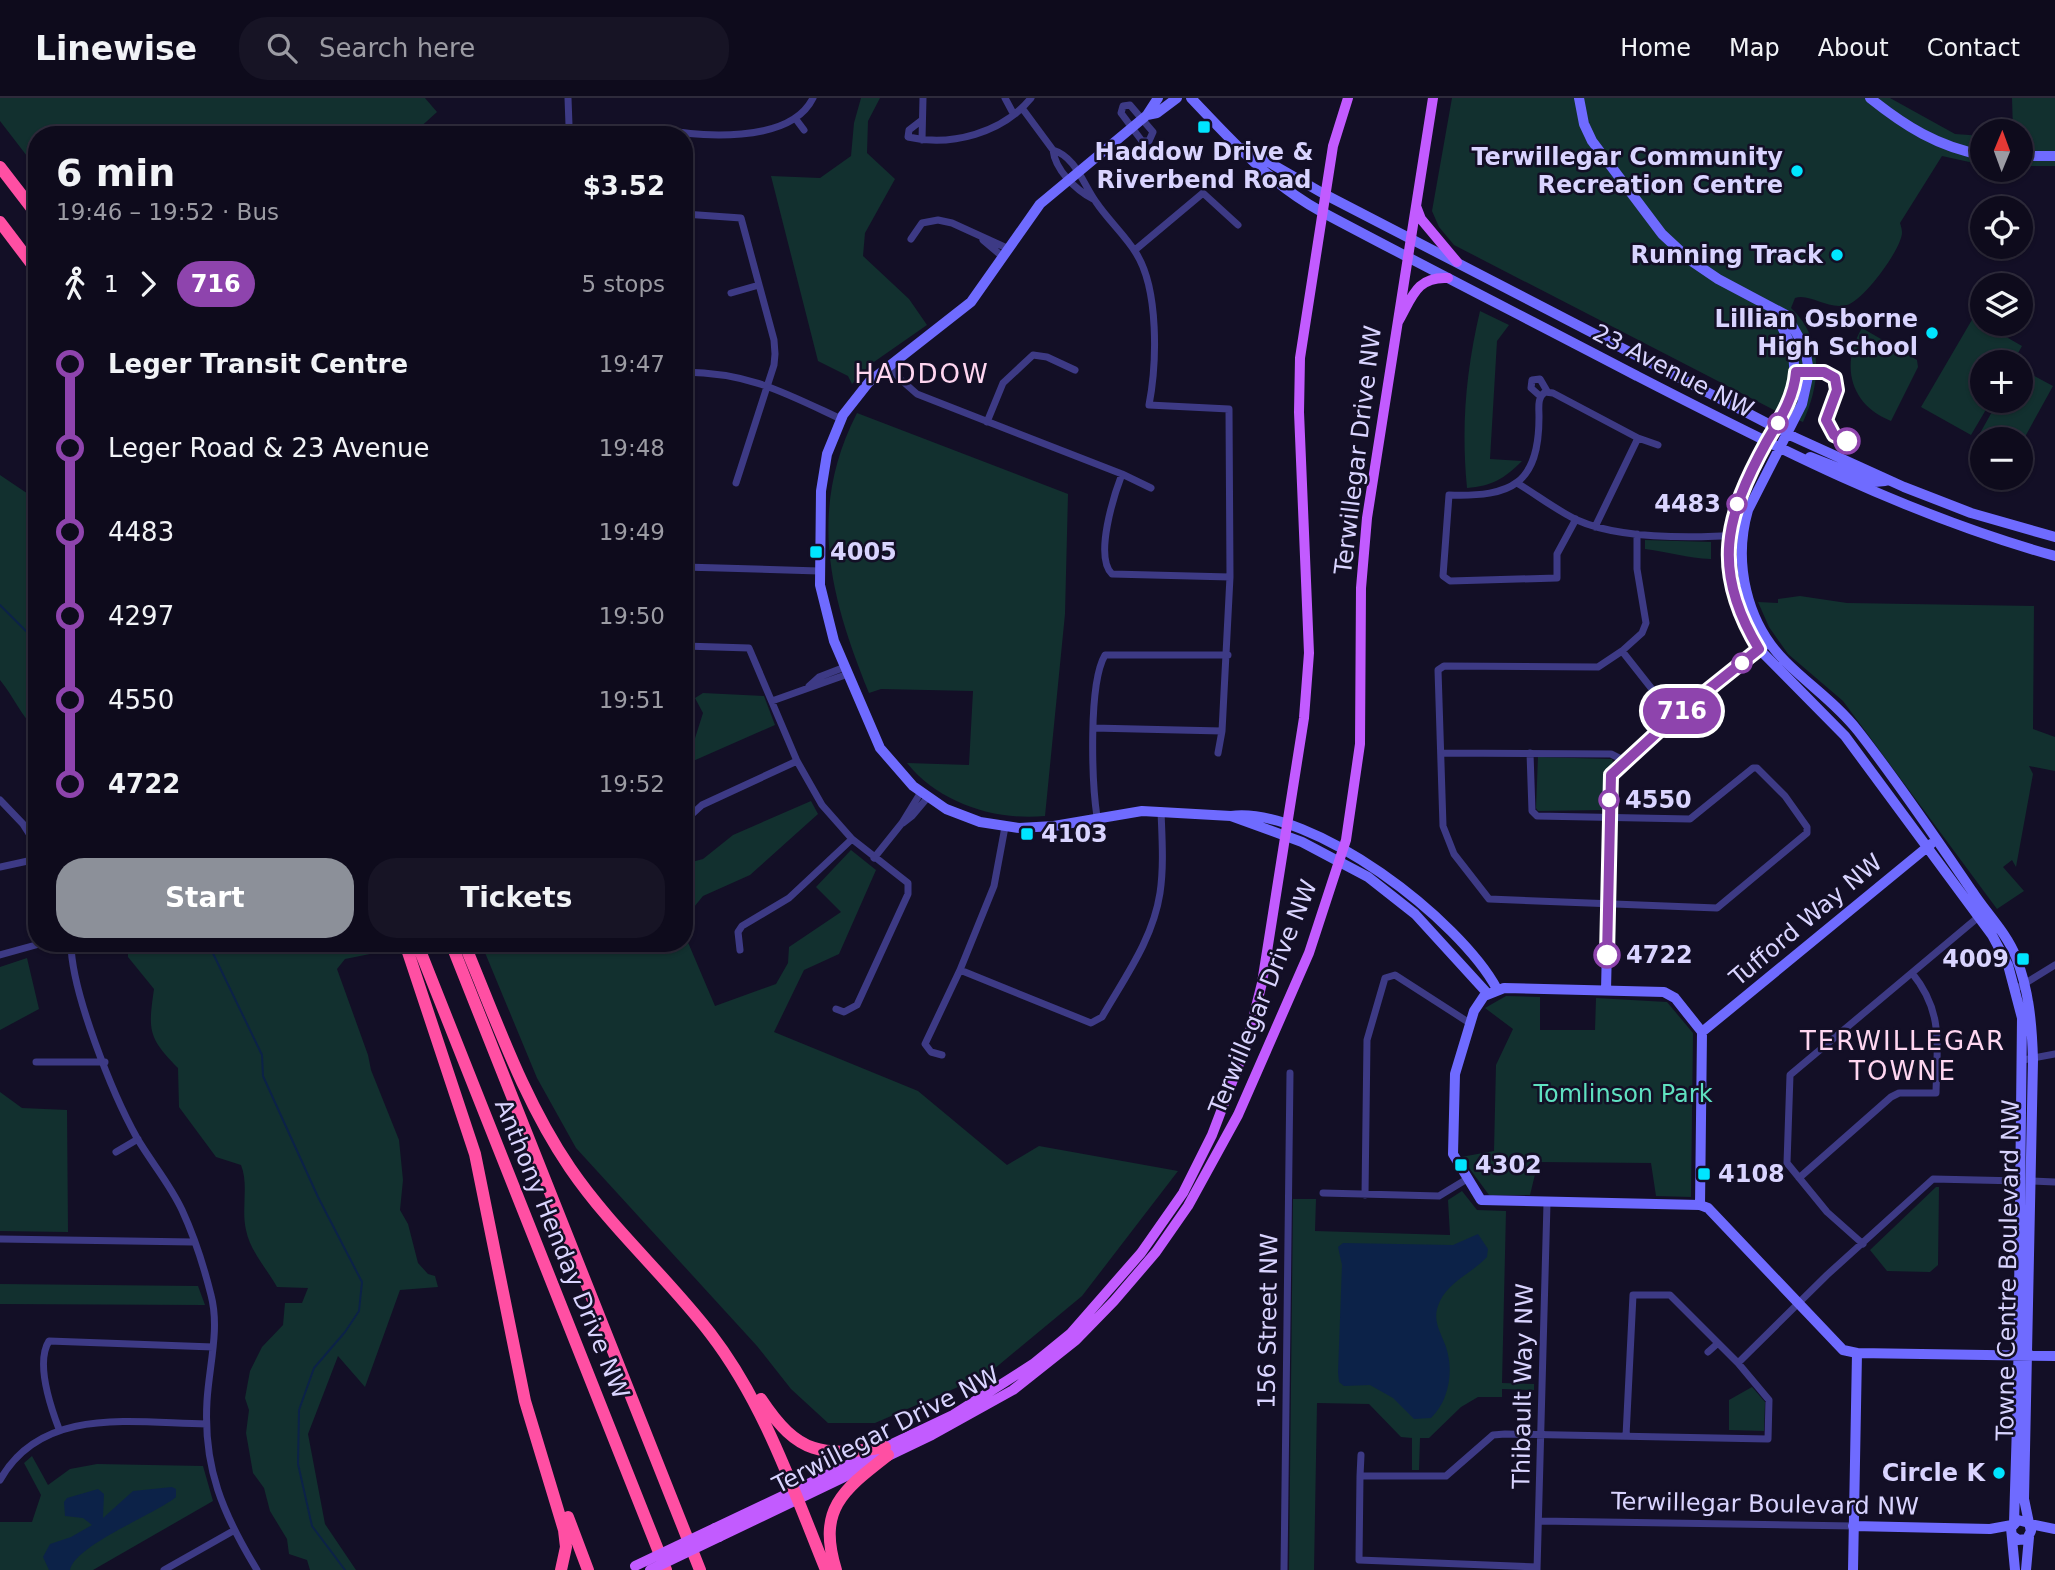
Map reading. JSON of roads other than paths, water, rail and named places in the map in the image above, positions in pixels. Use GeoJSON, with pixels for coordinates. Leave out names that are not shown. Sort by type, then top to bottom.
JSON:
{"type":"FeatureCollection","features":[{"type":"Feature","properties":{"kind":"highway"},"geometry":{"type":"LineString","coordinates":[[0,167],[28,203]]}},
{"type":"Feature","properties":{"kind":"highway"},"geometry":{"type":"LineString","coordinates":[[0,222],[28,259]]}},
{"type":"Feature","properties":{"kind":"highway"},"geometry":{"type":"LineString","coordinates":[[408,952],[475,1154],[510,1339],[564,1530],[566,1547],[561,1570]]}},
{"type":"Feature","properties":{"kind":"highway","name":"Anthony Henday Drive NW"},"geometry":{"type":"LineString","coordinates":[[421,952],[666,1570]]}},
{"type":"Feature","properties":{"kind":"highway","name":"Anthony Henday Drive NW"},"geometry":{"type":"LineString","coordinates":[[455,952],[700,1570]]}},
{"type":"Feature","properties":{"kind":"highway"},"geometry":{"type":"LineString","coordinates":[[468,952],[528,1095],[569,1167],[626,1238],[710,1332],[747,1388],[796,1495],[826,1570]]}},
{"type":"Feature","properties":{"kind":"highway"},"geometry":{"type":"LineString","coordinates":[[747,1388],[759,1397],[777,1423],[794,1440],[814,1450],[841,1453],[887,1451]]}},
{"type":"Feature","properties":{"kind":"highway"},"geometry":{"type":"LineString","coordinates":[[538,1442],[589,1570]]}},
{"type":"Feature","properties":{"kind":"highway"},"geometry":{"type":"LineString","coordinates":[[836,1570],[828,1536],[835,1505],[854,1481],[887,1451]]}},
{"type":"Feature","properties":{"kind":"main road","name":"Terwillegar Drive NW"},"geometry":{"type":"LineString","coordinates":[[887,1451],[982,1398],[1061,1341],[1112,1287],[1171,1212],[1208,1144],[1247,1043],[1262,983],[1304,718],[1309,653],[1299,412],[1300,358],[1324,194],[1335,138],[1348,98]]}},
{"type":"Feature","properties":{"kind":"main road","name":"Terwillegar Drive NW"},"geometry":{"type":"LineString","coordinates":[[650,1570],[717,1533],[887,1451],[976,1412],[1044,1367],[1105,1311],[1156,1252],[1199,1188],[1238,1115],[1309,953],[1342,855],[1352,816],[1360,744],[1361,588],[1367,518],[1415,198],[1433,98]]}},
{"type":"Feature","properties":{"kind":"main road"},"geometry":{"type":"LineString","coordinates":[[1415,198],[1418,214],[1457,262]]}},
{"type":"Feature","properties":{"kind":"main road"},"geometry":{"type":"LineString","coordinates":[[1395,328],[1423,281],[1434,277],[1448,278]]}},
{"type":"Feature","properties":{"kind":"main road","name":"Terwillegar Drive NW"},"geometry":{"type":"LineString","coordinates":[[631,1568],[717,1533]]}},
{"type":"Feature","properties":{"kind":"street"},"geometry":{"type":"LineString","coordinates":[[568,98],[568,126]]}},
{"type":"Feature","properties":{"kind":"street"},"geometry":{"type":"LineString","coordinates":[[693,132],[750,134],[773,130],[807,110],[813,98]]}},
{"type":"Feature","properties":{"kind":"street"},"geometry":{"type":"LineString","coordinates":[[922,140],[923,98]]}},
{"type":"Feature","properties":{"kind":"street"},"geometry":{"type":"LineString","coordinates":[[1005,98],[1013,113]]}},
{"type":"Feature","properties":{"kind":"street"},"geometry":{"type":"LineString","coordinates":[[922,120],[909,130],[908,137],[922,140],[973,137],[1022,108],[1031,98]]}},
{"type":"Feature","properties":{"kind":"street"},"geometry":{"type":"LineString","coordinates":[[1145,117],[1151,104],[1158,98]]}},
{"type":"Feature","properties":{"kind":"street"},"geometry":{"type":"LineString","coordinates":[[1177,98],[1157,113],[1145,117],[1041,204],[962,312],[889,365],[864,387],[841,419],[823,471],[819,571],[826,618],[880,748],[895,768],[924,795],[963,817],[1005,827],[1040,828],[1097,817],[1161,811],[1264,817],[1289,825],[1342,855],[1399,900],[1492,992]]}},
{"type":"Feature","properties":{"kind":"street"},"geometry":{"type":"LineString","coordinates":[[1191,98],[1238,144]]}},
{"type":"Feature","properties":{"kind":"street","name":"Towne Centre Boulevard NW"},"geometry":{"type":"LineString","coordinates":[[1579,98],[1584,124],[1592,141],[1662,234],[1718,279],[1786,315],[1792,322],[1807,355],[1807,391],[1748,510],[1742,535],[1742,562],[1747,592],[1770,642],[1784,661],[1824,694],[1858,732],[1937,839],[1982,914]]}},
{"type":"Feature","properties":{"kind":"street"},"geometry":{"type":"LineString","coordinates":[[1870,98],[1917,133],[1970,152]]}},
{"type":"Feature","properties":{"kind":"street"},"geometry":{"type":"LineString","coordinates":[[1123,106],[1134,107],[1145,117],[1153,132],[1152,139],[1142,141],[1121,113],[1123,106]]}},
{"type":"Feature","properties":{"kind":"street"},"geometry":{"type":"LineString","coordinates":[[1022,108],[1053,150],[1054,158],[1069,180],[1081,193],[1094,199]]}},
{"type":"Feature","properties":{"kind":"street"},"geometry":{"type":"LineString","coordinates":[[795,118],[804,130]]}},
{"type":"Feature","properties":{"kind":"street","name":"23 Avenue NW"},"geometry":{"type":"LineString","coordinates":[[1238,144],[1324,194],[1457,262],[1771,435],[1779,447],[1899,504],[2055,556]]}},
{"type":"Feature","properties":{"kind":"street","name":"23 Avenue NW"},"geometry":{"type":"LineString","coordinates":[[1238,144],[1256,166],[1280,187],[1322,212],[1660,387],[1763,433],[1787,433],[1889,481],[1971,513],[2055,537]]}},
{"type":"Feature","properties":{"kind":"street"},"geometry":{"type":"LineString","coordinates":[[1053,150],[1062,152],[1079,172],[1094,199],[1135,250],[1150,281],[1153,299],[1154,376],[1149,405],[1229,409],[1228,655],[1218,753]]}},
{"type":"Feature","properties":{"kind":"street"},"geometry":{"type":"LineString","coordinates":[[2034,156],[2055,156]]}},
{"type":"Feature","properties":{"kind":"street"},"geometry":{"type":"LineString","coordinates":[[1135,250],[1203,193],[1238,225]]}},
{"type":"Feature","properties":{"kind":"street"},"geometry":{"type":"LineString","coordinates":[[693,215],[741,218],[774,340],[774,365],[736,483]]}},
{"type":"Feature","properties":{"kind":"street"},"geometry":{"type":"LineString","coordinates":[[911,239],[922,223],[938,219],[980,237],[1006,253]]}},
{"type":"Feature","properties":{"kind":"street"},"geometry":{"type":"LineString","coordinates":[[731,293],[759,285]]}},
{"type":"Feature","properties":{"kind":"street","name":"Towne Centre Boulevard NW"},"geometry":{"type":"LineString","coordinates":[[1774,310],[1793,350],[1796,372],[1793,390],[1735,508],[1728,536],[1734,594],[1759,649],[1845,736],[1927,847],[2015,954],[2020,986],[2030,1007],[2022,1356],[2013,1530],[2015,1570]]}},
{"type":"Feature","properties":{"kind":"street"},"geometry":{"type":"LineString","coordinates":[[987,422],[1003,383],[1029,357],[1042,355],[1075,370]]}},
{"type":"Feature","properties":{"kind":"street"},"geometry":{"type":"LineString","coordinates":[[889,365],[900,380],[917,394],[1122,474],[1151,488]]}},
{"type":"Feature","properties":{"kind":"street"},"geometry":{"type":"LineString","coordinates":[[693,372],[733,374],[768,385],[841,419]]}},
{"type":"Feature","properties":{"kind":"street"},"geometry":{"type":"LineString","coordinates":[[1576,519],[1557,554],[1557,578],[1450,581],[1443,576],[1449,495],[1485,495],[1517,483],[1531,470],[1538,440],[1543,393],[1658,445]]}},
{"type":"Feature","properties":{"kind":"street"},"geometry":{"type":"LineString","coordinates":[[1594,527],[1638,438]]}},
{"type":"Feature","properties":{"kind":"street"},"geometry":{"type":"LineString","coordinates":[[1779,447],[1874,482],[1889,481]]}},
{"type":"Feature","properties":{"kind":"street"},"geometry":{"type":"LineString","coordinates":[[1122,474],[1107,519],[1106,563],[1110,573],[1230,577]]}},
{"type":"Feature","properties":{"kind":"street"},"geometry":{"type":"LineString","coordinates":[[1517,483],[1594,527],[1637,534],[1742,535]]}},
{"type":"Feature","properties":{"kind":"street"},"geometry":{"type":"LineString","coordinates":[[1530,753],[1534,814],[1690,819],[1753,768],[1757,768],[1785,796],[1807,827],[1804,835],[1720,907],[1608,906],[1487,898],[1454,853],[1443,825],[1438,670],[1444,666],[1598,667],[1642,633],[1646,622],[1637,569],[1637,534]]}},
{"type":"Feature","properties":{"kind":"street"},"geometry":{"type":"LineString","coordinates":[[693,567],[819,571]]}},
{"type":"Feature","properties":{"kind":"street"},"geometry":{"type":"LineString","coordinates":[[1606,990],[1611,775],[1674,717],[1770,642]]}},
{"type":"Feature","properties":{"kind":"street"},"geometry":{"type":"LineString","coordinates":[[693,646],[749,648],[797,761],[822,805],[852,839],[904,879],[909,890],[857,1005],[844,1012],[836,1009]]}},
{"type":"Feature","properties":{"kind":"street"},"geometry":{"type":"LineString","coordinates":[[1622,650],[1674,717]]}},
{"type":"Feature","properties":{"kind":"street"},"geometry":{"type":"LineString","coordinates":[[1097,817],[1092,781],[1093,728],[1101,662],[1106,653],[1228,655]]}},
{"type":"Feature","properties":{"kind":"street"},"geometry":{"type":"LineString","coordinates":[[772,701],[846,670]]}},
{"type":"Feature","properties":{"kind":"street"},"geometry":{"type":"LineString","coordinates":[[1093,728],[1222,730]]}},
{"type":"Feature","properties":{"kind":"street"},"geometry":{"type":"LineString","coordinates":[[1441,753],[1611,754],[1625,761]]}},
{"type":"Feature","properties":{"kind":"street"},"geometry":{"type":"LineString","coordinates":[[693,813],[702,805],[797,761]]}},
{"type":"Feature","properties":{"kind":"street"},"geometry":{"type":"LineString","coordinates":[[874,858],[902,823],[912,816],[924,795]]}},
{"type":"Feature","properties":{"kind":"street"},"geometry":{"type":"LineString","coordinates":[[0,800],[28,832]]}},
{"type":"Feature","properties":{"kind":"street"},"geometry":{"type":"LineString","coordinates":[[960,970],[1086,1022],[1099,1020],[1142,950],[1153,924],[1161,885],[1161,811]]}},
{"type":"Feature","properties":{"kind":"street"},"geometry":{"type":"LineString","coordinates":[[1231,816],[1342,855]]}},
{"type":"Feature","properties":{"kind":"street"},"geometry":{"type":"LineString","coordinates":[[942,1055],[931,1052],[925,1044],[960,970],[994,886],[1005,827]]}},
{"type":"Feature","properties":{"kind":"street"},"geometry":{"type":"LineString","coordinates":[[740,950],[738,932],[742,926],[789,898],[852,839]]}},
{"type":"Feature","properties":{"kind":"street","name":"Tufford Way NW"},"geometry":{"type":"LineString","coordinates":[[1702,1032],[1937,839]]}},
{"type":"Feature","properties":{"kind":"street"},"geometry":{"type":"LineString","coordinates":[[0,867],[28,861]]}},
{"type":"Feature","properties":{"kind":"street"},"geometry":{"type":"LineString","coordinates":[[1863,1244],[1828,1212],[1787,1163],[1790,1075],[1982,914]]}},
{"type":"Feature","properties":{"kind":"street"},"geometry":{"type":"LineString","coordinates":[[0,955],[28,947]]}},
{"type":"Feature","properties":{"kind":"street"},"geometry":{"type":"LineString","coordinates":[[72,952],[75,983],[105,1062],[138,1139],[178,1202],[213,1300],[213,1347],[206,1424],[211,1467],[221,1505],[257,1570]]}},
{"type":"Feature","properties":{"kind":"street"},"geometry":{"type":"LineString","coordinates":[[2020,986],[2055,965]]}},
{"type":"Feature","properties":{"kind":"street"},"geometry":{"type":"LineString","coordinates":[[1799,1178],[1891,1097],[1899,1093],[1936,1093],[1938,1020],[1929,995],[1912,973]]}},
{"type":"Feature","properties":{"kind":"street"},"geometry":{"type":"LineString","coordinates":[[1365,1195],[1367,1045],[1385,978],[1395,975],[1468,1022]]}},
{"type":"Feature","properties":{"kind":"street"},"geometry":{"type":"LineString","coordinates":[[1700,1205],[1702,1032],[1670,994],[1606,990],[1492,992],[1477,1005],[1468,1022],[1455,1074],[1453,1154],[1484,1202],[1700,1205],[1708,1209],[1843,1350],[1857,1353],[2055,1356]]}},
{"type":"Feature","properties":{"kind":"street"},"geometry":{"type":"LineString","coordinates":[[2028,1060],[2055,1054]]}},
{"type":"Feature","properties":{"kind":"street"},"geometry":{"type":"LineString","coordinates":[[36,1062],[105,1062]]}},
{"type":"Feature","properties":{"kind":"street","name":"156 Street NW"},"geometry":{"type":"LineString","coordinates":[[1284,1570],[1290,1073]]}},
{"type":"Feature","properties":{"kind":"street"},"geometry":{"type":"LineString","coordinates":[[116,1152],[138,1139]]}},
{"type":"Feature","properties":{"kind":"street"},"geometry":{"type":"LineString","coordinates":[[1323,1193],[1439,1196],[1467,1179]]}},
{"type":"Feature","properties":{"kind":"street"},"geometry":{"type":"LineString","coordinates":[[1738,1363],[1827,1275],[1933,1179],[2055,1182]]}},
{"type":"Feature","properties":{"kind":"street","name":"Thibault Way NW"},"geometry":{"type":"LineString","coordinates":[[1537,1569],[1547,1203]]}},
{"type":"Feature","properties":{"kind":"street"},"geometry":{"type":"LineString","coordinates":[[0,1239],[193,1242]]}},
{"type":"Feature","properties":{"kind":"street"},"geometry":{"type":"LineString","coordinates":[[1360,1476],[1443,1477],[1493,1435],[1540,1433],[1626,1436],[1768,1438],[1769,1400],[1738,1363],[1670,1295],[1633,1294],[1626,1436]]}},
{"type":"Feature","properties":{"kind":"street"},"geometry":{"type":"LineString","coordinates":[[59,1429],[45,1385],[48,1342],[213,1347]]}},
{"type":"Feature","properties":{"kind":"street"},"geometry":{"type":"LineString","coordinates":[[1708,1352],[1717,1344]]}},
{"type":"Feature","properties":{"kind":"street"},"geometry":{"type":"LineString","coordinates":[[1853,1570],[1857,1353]]}},
{"type":"Feature","properties":{"kind":"street","name":"Towne Centre Boulevard NW"},"geometry":{"type":"LineString","coordinates":[[2022,1356],[2024,1499],[2029,1530],[2026,1570]]}},
{"type":"Feature","properties":{"kind":"street"},"geometry":{"type":"LineString","coordinates":[[0,1480],[26,1448],[59,1429],[85,1423],[206,1424]]}},
{"type":"Feature","properties":{"kind":"street"},"geometry":{"type":"LineString","coordinates":[[1362,1455],[1360,1560],[1537,1569]]}},
{"type":"Feature","properties":{"kind":"street"},"geometry":{"type":"LineString","coordinates":[[2021,1520],[2029,1530],[2021,1540],[2013,1530],[2021,1520]]}},
{"type":"Feature","properties":{"kind":"street","name":"Terwillegar Boulevard NW"},"geometry":{"type":"LineString","coordinates":[[1540,1521],[2013,1530]]}},
{"type":"Feature","properties":{"kind":"street"},"geometry":{"type":"LineString","coordinates":[[2029,1530],[2055,1530]]}},
{"type":"Feature","properties":{"kind":"street"},"geometry":{"type":"LineString","coordinates":[[164,1570],[233,1531]]}},
{"type":"Feature","properties":{"kind":"water"},"geometry":{"type":"Polygon","coordinates":[[[1478,1234],[1488,1249],[1487,1257],[1449,1288],[1437,1308],[1437,1325],[1446,1347],[1450,1376],[1442,1403],[1431,1418],[1414,1419],[1393,1398],[1370,1385],[1344,1386],[1339,1382],[1342,1265],[1338,1247],[1343,1243],[1453,1245],[1478,1234]]]}},
{"type":"Feature","properties":{"kind":"water"},"geometry":{"type":"Polygon","coordinates":[[[172,1487],[176,1489],[176,1497],[100,1540],[75,1560],[70,1570],[49,1570],[43,1557],[50,1544],[71,1537],[92,1525],[83,1518],[65,1516],[64,1502],[67,1498],[98,1489],[104,1494],[103,1518],[133,1491],[172,1487]]]}},
{"type":"Feature","properties":{"kind":"waterway"},"geometry":{"type":"LineString","coordinates":[[0,605],[28,633]]}},
{"type":"Feature","properties":{"kind":"waterway"},"geometry":{"type":"LineString","coordinates":[[212,952],[262,1055],[263,1076],[318,1197],[362,1282],[359,1311],[314,1368],[299,1410],[298,1464],[312,1526],[345,1570]]}},
{"type":"Feature","properties":{"kind":"place","name":"Haddow Drive & Riverbend Road"},"geometry":{"type":"Point","coordinates":[1204,127]}},
{"type":"Feature","properties":{"kind":"place","name":"Terwillegar Community Recreation Centre"},"geometry":{"type":"Point","coordinates":[1797,171]}},
{"type":"Feature","properties":{"kind":"place","name":"Running Track"},"geometry":{"type":"Point","coordinates":[1837,255]}},
{"type":"Feature","properties":{"kind":"place","name":"Lillian Osborne High School"},"geometry":{"type":"Point","coordinates":[1932,333]}},
{"type":"Feature","properties":{"kind":"place","name":"4483"},"geometry":{"type":"Point","coordinates":[1737,504]}},
{"type":"Feature","properties":{"kind":"place","name":"4005"},"geometry":{"type":"Point","coordinates":[816,552]}},
{"type":"Feature","properties":{"kind":"place","name":"4550"},"geometry":{"type":"Point","coordinates":[1609,800]}},
{"type":"Feature","properties":{"kind":"place","name":"4103"},"geometry":{"type":"Point","coordinates":[1027,834]}},
{"type":"Feature","properties":{"kind":"place","name":"4722"},"geometry":{"type":"Point","coordinates":[1607,955]}},
{"type":"Feature","properties":{"kind":"place","name":"4009"},"geometry":{"type":"Point","coordinates":[2023,959]}},
{"type":"Feature","properties":{"kind":"place","name":"4302"},"geometry":{"type":"Point","coordinates":[1461,1165]}},
{"type":"Feature","properties":{"kind":"place","name":"4108"},"geometry":{"type":"Point","coordinates":[1704,1174]}},
{"type":"Feature","properties":{"kind":"place","name":"Circle K"},"geometry":{"type":"Point","coordinates":[1999,1473]}},
{"type":"Feature","properties":{"kind":"district","name":"HADDOW"},"geometry":{"type":"Point","coordinates":[922,374]}},
{"type":"Feature","properties":{"kind":"district","name":"TERWILLEGAR TOWNE"},"geometry":{"type":"Point","coordinates":[1903,1056]}},
{"type":"Feature","properties":{"kind":"park label","name":"Tomlinson Park"},"geometry":{"type":"Point","coordinates":[1623,1094]}}]}
